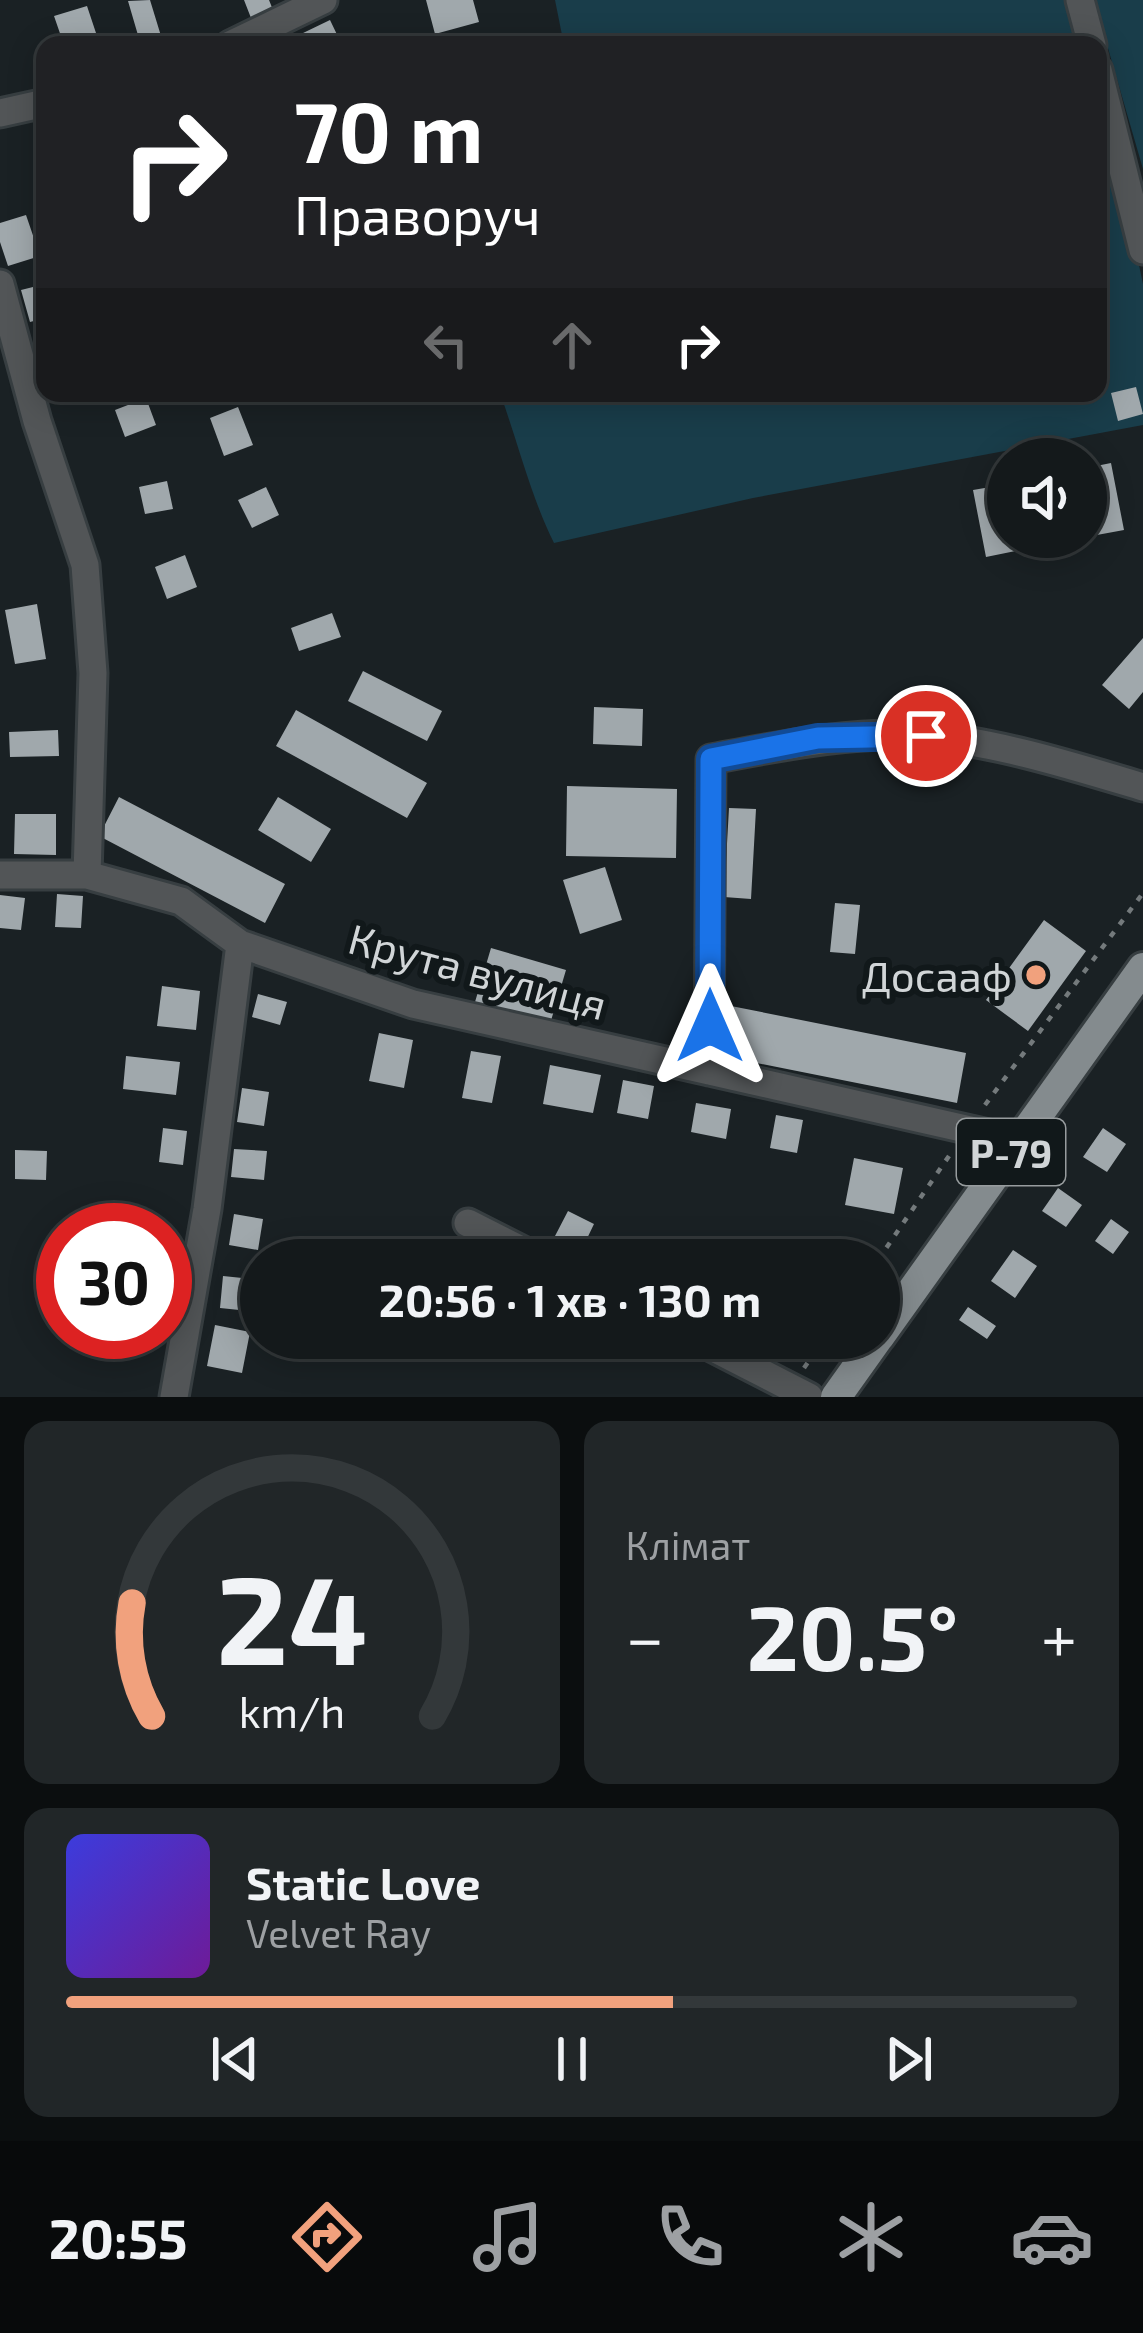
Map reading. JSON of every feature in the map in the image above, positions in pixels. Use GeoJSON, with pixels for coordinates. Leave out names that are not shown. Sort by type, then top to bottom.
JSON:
{"type":"FeatureCollection","features":[{"type":"Feature","properties":{"kind":"main road","name":"Р-79"},"geometry":{"type":"LineString","coordinates":[[900,1308],[1143,968]]}},
{"type":"Feature","properties":{"kind":"main road","name":"Р-79"},"geometry":{"type":"LineString","coordinates":[[836,1397],[864,1359]]}},
{"type":"Feature","properties":{"kind":"street"},"geometry":{"type":"LineString","coordinates":[[249,36],[323,0]]}},
{"type":"Feature","properties":{"kind":"street"},"geometry":{"type":"LineString","coordinates":[[1081,0],[1090,36]]}},
{"type":"Feature","properties":{"kind":"street"},"geometry":{"type":"LineString","coordinates":[[0,113],[36,106]]}},
{"type":"Feature","properties":{"kind":"street"},"geometry":{"type":"LineString","coordinates":[[1107,106],[1143,250]]}},
{"type":"Feature","properties":{"kind":"street"},"geometry":{"type":"LineString","coordinates":[[0,284],[37,421],[86,565],[93,673],[87,875]]}},
{"type":"Feature","properties":{"kind":"street"},"geometry":{"type":"LineString","coordinates":[[709,1070],[711,759],[818,738],[926,736],[1058,762],[1143,787]]}},
{"type":"Feature","properties":{"kind":"street","name":"Крута вулиця"},"geometry":{"type":"LineString","coordinates":[[0,875],[87,875],[181,901],[240,944],[412,1004],[1019,1141]]}},
{"type":"Feature","properties":{"kind":"street"},"geometry":{"type":"LineString","coordinates":[[174,1397],[207,1209],[240,944]]}},
{"type":"Feature","properties":{"kind":"street"},"geometry":{"type":"LineString","coordinates":[[468,1223],[500,1239]]}},
{"type":"Feature","properties":{"kind":"street"},"geometry":{"type":"LineString","coordinates":[[735,1359],[809,1397]]}},
{"type":"Feature","properties":{"kind":"path"},"geometry":{"type":"LineString","coordinates":[[892,1239],[967,1129],[1143,893]]}},
{"type":"Feature","properties":{"kind":"shaded area"},"geometry":{"type":"Polygon","coordinates":[[[555,0],[1081,0],[1090,36],[562,36],[555,0]]]}},
{"type":"Feature","properties":{"kind":"shaded area"},"geometry":{"type":"Polygon","coordinates":[[[1094,0],[1143,0],[1143,169],[1107,36],[1094,0]]]}},
{"type":"Feature","properties":{"kind":"shaded area"},"geometry":{"type":"Polygon","coordinates":[[[1107,113],[1143,284],[1143,425],[1074,438],[987,438],[987,454],[753,498],[554,543],[503,402],[1107,402],[1107,113]]]}},
{"type":"Feature","properties":{"kind":"building"},"geometry":{"type":"Polygon","coordinates":[[[150,0],[161,36],[138,36],[128,1],[150,0]]]}},
{"type":"Feature","properties":{"kind":"building"},"geometry":{"type":"Polygon","coordinates":[[[244,0],[269,0],[273,10],[251,18],[244,0]]]}},
{"type":"Feature","properties":{"kind":"building"},"geometry":{"type":"Polygon","coordinates":[[[426,0],[473,0],[479,22],[435,34],[426,0]]]}},
{"type":"Feature","properties":{"kind":"building"},"geometry":{"type":"Polygon","coordinates":[[[87,6],[97,36],[61,36],[54,16],[87,6]]]}},
{"type":"Feature","properties":{"kind":"building"},"geometry":{"type":"Polygon","coordinates":[[[330,20],[338,36],[302,36],[330,20]]]}},
{"type":"Feature","properties":{"kind":"building"},"geometry":{"type":"Polygon","coordinates":[[[26,215],[36,257],[8,266],[0,223],[26,215]]]}},
{"type":"Feature","properties":{"kind":"building"},"geometry":{"type":"Polygon","coordinates":[[[36,286],[36,320],[30,322],[21,290],[36,286]]]}},
{"type":"Feature","properties":{"kind":"building"},"geometry":{"type":"Polygon","coordinates":[[[1136,387],[1143,414],[1118,421],[1111,393],[1136,387]]]}},
{"type":"Feature","properties":{"kind":"building"},"geometry":{"type":"Polygon","coordinates":[[[147,402],[156,425],[125,437],[115,410],[147,402]]]}},
{"type":"Feature","properties":{"kind":"building"},"geometry":{"type":"Polygon","coordinates":[[[238,407],[253,445],[224,456],[210,418],[238,407]]]}},
{"type":"Feature","properties":{"kind":"building"},"geometry":{"type":"Polygon","coordinates":[[[1111,463],[1124,530],[1107,533],[1107,464],[1111,463]]]}},
{"type":"Feature","properties":{"kind":"building"},"geometry":{"type":"Polygon","coordinates":[[[167,481],[173,509],[145,514],[139,487],[167,481]]]}},
{"type":"Feature","properties":{"kind":"building"},"geometry":{"type":"Polygon","coordinates":[[[266,487],[279,515],[252,528],[238,500],[266,487]]]}},
{"type":"Feature","properties":{"kind":"building"},"geometry":{"type":"Polygon","coordinates":[[[987,488],[986,557],[973,490],[987,488]]]}},
{"type":"Feature","properties":{"kind":"building"},"geometry":{"type":"Polygon","coordinates":[[[185,555],[197,587],[167,599],[155,567],[185,555]]]}},
{"type":"Feature","properties":{"kind":"building"},"geometry":{"type":"Polygon","coordinates":[[[37,604],[46,659],[15,664],[5,610],[37,604]]]}},
{"type":"Feature","properties":{"kind":"building"},"geometry":{"type":"Polygon","coordinates":[[[332,613],[341,637],[299,651],[291,628],[332,613]]]}},
{"type":"Feature","properties":{"kind":"building"},"geometry":{"type":"Polygon","coordinates":[[[1143,638],[1143,692],[1129,709],[1102,685],[1143,638]]]}},
{"type":"Feature","properties":{"kind":"building"},"geometry":{"type":"Polygon","coordinates":[[[363,671],[442,711],[427,741],[348,701],[363,671]]]}},
{"type":"Feature","properties":{"kind":"building"},"geometry":{"type":"Polygon","coordinates":[[[594,707],[643,709],[642,746],[593,744],[594,707]]]}},
{"type":"Feature","properties":{"kind":"building"},"geometry":{"type":"Polygon","coordinates":[[[296,710],[427,783],[407,818],[276,746],[296,710]]]}},
{"type":"Feature","properties":{"kind":"building"},"geometry":{"type":"Polygon","coordinates":[[[58,730],[59,756],[10,757],[9,732],[58,730]]]}},
{"type":"Feature","properties":{"kind":"building"},"geometry":{"type":"Polygon","coordinates":[[[567,786],[677,789],[676,858],[566,856],[567,786]]]}},
{"type":"Feature","properties":{"kind":"building"},"geometry":{"type":"Polygon","coordinates":[[[119,797],[285,884],[265,923],[99,836],[119,797]]]}},
{"type":"Feature","properties":{"kind":"building"},"geometry":{"type":"Polygon","coordinates":[[[278,797],[331,829],[311,862],[258,830],[278,797]]]}},
{"type":"Feature","properties":{"kind":"building"},"geometry":{"type":"Polygon","coordinates":[[[729,808],[756,809],[751,899],[724,897],[729,808]]]}},
{"type":"Feature","properties":{"kind":"building"},"geometry":{"type":"Polygon","coordinates":[[[15,814],[56,814],[56,855],[14,854],[15,814]]]}},
{"type":"Feature","properties":{"kind":"building"},"geometry":{"type":"Polygon","coordinates":[[[605,867],[622,920],[580,934],[563,880],[605,867]]]}},
{"type":"Feature","properties":{"kind":"building"},"geometry":{"type":"Polygon","coordinates":[[[57,894],[83,896],[81,928],[55,927],[57,894]]]}},
{"type":"Feature","properties":{"kind":"building"},"geometry":{"type":"Polygon","coordinates":[[[0,895],[25,898],[21,930],[0,928],[0,895]]]}},
{"type":"Feature","properties":{"kind":"building"},"geometry":{"type":"Polygon","coordinates":[[[835,903],[860,905],[855,954],[830,952],[835,903]]]}},
{"type":"Feature","properties":{"kind":"building","name":"Досааф"},"geometry":{"type":"Polygon","coordinates":[[[1044,920],[1086,951],[1028,1031],[986,1000],[1044,920]]]}},
{"type":"Feature","properties":{"kind":"building"},"geometry":{"type":"Polygon","coordinates":[[[491,948],[566,970],[550,1024],[475,1002],[491,948]]]}},
{"type":"Feature","properties":{"kind":"building"},"geometry":{"type":"Polygon","coordinates":[[[162,986],[200,991],[196,1030],[157,1026],[162,986]]]}},
{"type":"Feature","properties":{"kind":"building"},"geometry":{"type":"Polygon","coordinates":[[[258,994],[287,1002],[280,1025],[252,1017],[258,994]]]}},
{"type":"Feature","properties":{"kind":"building"},"geometry":{"type":"Polygon","coordinates":[[[731,1006],[966,1053],[957,1103],[722,1056],[731,1006]]]}},
{"type":"Feature","properties":{"kind":"building"},"geometry":{"type":"Polygon","coordinates":[[[379,1033],[413,1040],[404,1088],[369,1081],[379,1033]]]}},
{"type":"Feature","properties":{"kind":"building"},"geometry":{"type":"Polygon","coordinates":[[[471,1051],[501,1056],[492,1103],[462,1098],[471,1051]]]}},
{"type":"Feature","properties":{"kind":"building"},"geometry":{"type":"Polygon","coordinates":[[[126,1056],[180,1062],[176,1095],[123,1089],[126,1056]]]}},
{"type":"Feature","properties":{"kind":"building"},"geometry":{"type":"Polygon","coordinates":[[[550,1065],[601,1075],[593,1113],[543,1104],[550,1065]]]}},
{"type":"Feature","properties":{"kind":"building"},"geometry":{"type":"Polygon","coordinates":[[[623,1080],[654,1086],[648,1119],[617,1113],[623,1080]]]}},
{"type":"Feature","properties":{"kind":"building"},"geometry":{"type":"Polygon","coordinates":[[[242,1088],[269,1092],[264,1126],[237,1122],[242,1088]]]}},
{"type":"Feature","properties":{"kind":"building"},"geometry":{"type":"Polygon","coordinates":[[[696,1103],[731,1109],[726,1139],[691,1132],[696,1103]]]}},
{"type":"Feature","properties":{"kind":"building"},"geometry":{"type":"Polygon","coordinates":[[[776,1115],[803,1120],[797,1153],[770,1148],[776,1115]]]}},
{"type":"Feature","properties":{"kind":"building"},"geometry":{"type":"Polygon","coordinates":[[[163,1128],[187,1131],[183,1165],[159,1162],[163,1128]]]}},
{"type":"Feature","properties":{"kind":"building"},"geometry":{"type":"Polygon","coordinates":[[[1103,1128],[1126,1144],[1107,1172],[1083,1157],[1103,1128]]]}},
{"type":"Feature","properties":{"kind":"building"},"geometry":{"type":"Polygon","coordinates":[[[234,1149],[267,1151],[264,1180],[231,1177],[234,1149]]]}},
{"type":"Feature","properties":{"kind":"building"},"geometry":{"type":"Polygon","coordinates":[[[15,1150],[47,1151],[46,1180],[15,1179],[15,1150]]]}},
{"type":"Feature","properties":{"kind":"building"},"geometry":{"type":"Polygon","coordinates":[[[854,1158],[903,1168],[894,1214],[845,1205],[854,1158]]]}},
{"type":"Feature","properties":{"kind":"building"},"geometry":{"type":"Polygon","coordinates":[[[1058,1188],[1082,1205],[1066,1227],[1042,1211],[1058,1188]]]}},
{"type":"Feature","properties":{"kind":"building"},"geometry":{"type":"Polygon","coordinates":[[[568,1211],[594,1224],[587,1239],[555,1236],[568,1211]]]}},
{"type":"Feature","properties":{"kind":"building"},"geometry":{"type":"Polygon","coordinates":[[[234,1214],[263,1219],[260,1239],[240,1239],[240,1247],[229,1245],[234,1214]]]}},
{"type":"Feature","properties":{"kind":"building"},"geometry":{"type":"Polygon","coordinates":[[[1111,1219],[1129,1232],[1113,1254],[1095,1241],[1111,1219]]]}},
{"type":"Feature","properties":{"kind":"building"},"geometry":{"type":"Polygon","coordinates":[[[1013,1250],[1037,1266],[1015,1298],[991,1281],[1013,1250]]]}},
{"type":"Feature","properties":{"kind":"building"},"geometry":{"type":"Polygon","coordinates":[[[223,1276],[240,1278],[240,1310],[220,1308],[223,1276]]]}},
{"type":"Feature","properties":{"kind":"building"},"geometry":{"type":"Polygon","coordinates":[[[968,1307],[996,1326],[987,1339],[959,1320],[968,1307]]]}},
{"type":"Feature","properties":{"kind":"building"},"geometry":{"type":"Polygon","coordinates":[[[215,1325],[240,1330],[242,1373],[207,1366],[215,1325]]]}},
{"type":"Feature","properties":{"kind":"place","name":"Досааф"},"geometry":{"type":"Point","coordinates":[1036,975]}},
{"type":"Feature","properties":{"kind":"route"},"geometry":{"type":"LineString","coordinates":[[710,1026],[711,759],[818,738],[926,736]]}}]}
